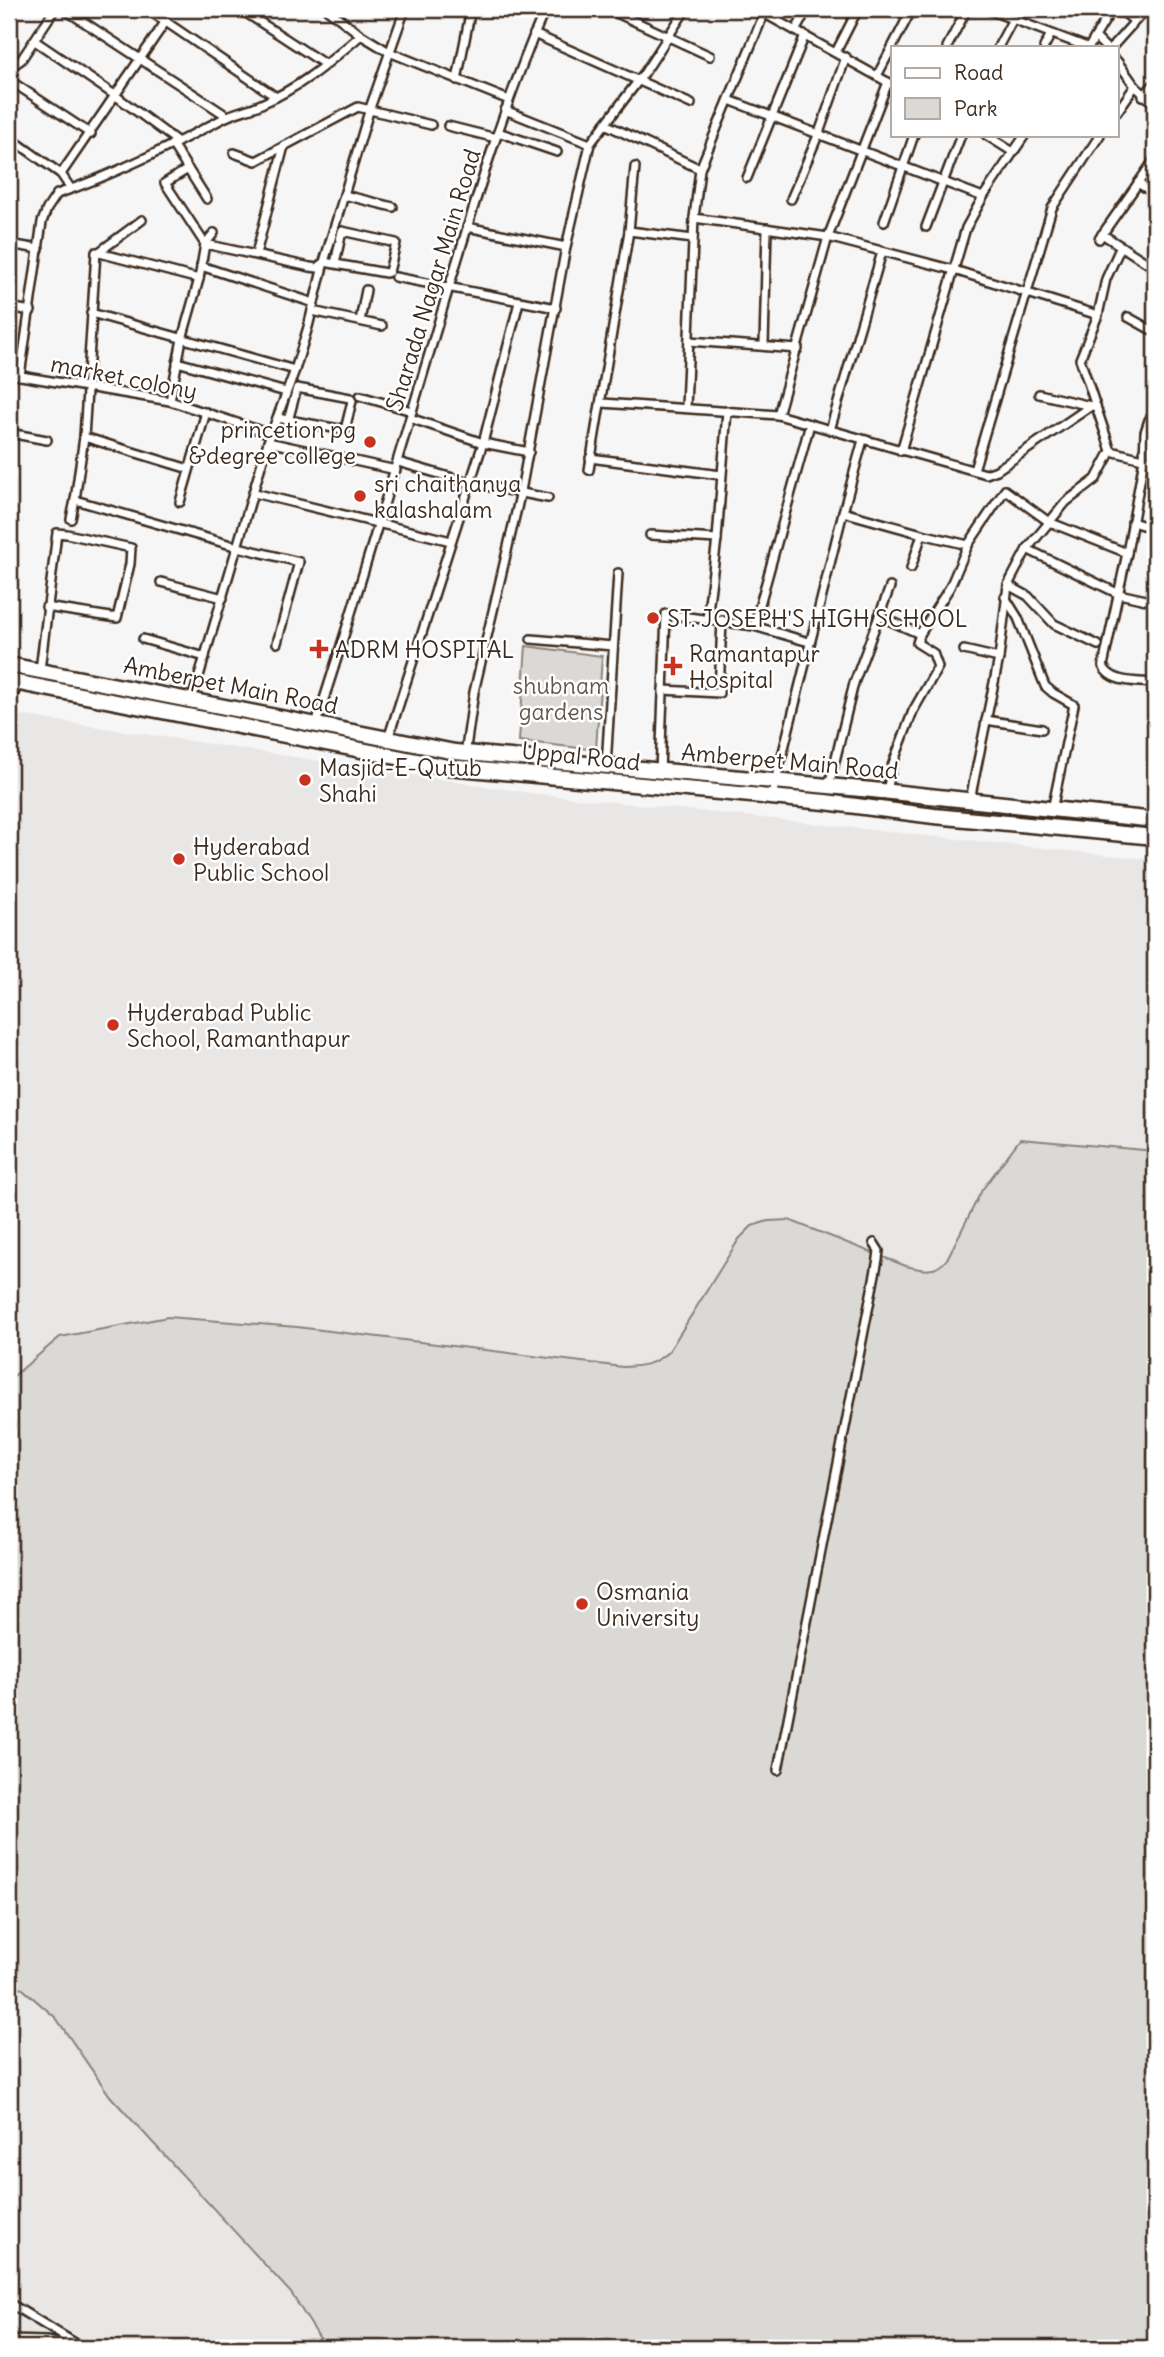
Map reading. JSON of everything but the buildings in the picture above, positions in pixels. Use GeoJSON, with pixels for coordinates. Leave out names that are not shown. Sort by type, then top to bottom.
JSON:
{"type":"FeatureCollection","features":[{"type":"Feature","properties":{"kind":"highway","name":"Amberpet Main Road"},"geometry":{"type":"LineString","coordinates":[[9,665],[388,740],[464,760],[606,767],[774,781],[1155,820]]}},
{"type":"Feature","properties":{"kind":"highway","name":"Uppal Road"},"geometry":{"type":"LineString","coordinates":[[14,682],[448,766],[464,760],[934,816],[1155,837]]}},
{"type":"Feature","properties":{"kind":"street"},"geometry":{"type":"LineString","coordinates":[[9,68],[20,60],[35,41],[55,9]]}},
{"type":"Feature","properties":{"kind":"street"},"geometry":{"type":"LineString","coordinates":[[64,9],[227,116]]}},
{"type":"Feature","properties":{"kind":"street"},"geometry":{"type":"LineString","coordinates":[[147,9],[276,97]]}},
{"type":"Feature","properties":{"kind":"street"},"geometry":{"type":"LineString","coordinates":[[240,9],[326,65]]}},
{"type":"Feature","properties":{"kind":"street"},"geometry":{"type":"LineString","coordinates":[[327,9],[389,52],[509,100]]}},
{"type":"Feature","properties":{"kind":"street"},"geometry":{"type":"LineString","coordinates":[[192,701],[268,442],[295,370],[314,307],[324,262],[370,108],[405,9]]}},
{"type":"Feature","properties":{"kind":"street"},"geometry":{"type":"LineString","coordinates":[[457,80],[471,9]]}},
{"type":"Feature","properties":{"kind":"street","name":"Sharada Nagar Main Road"},"geometry":{"type":"LineString","coordinates":[[316,725],[381,523],[467,227],[505,110],[545,9]]}},
{"type":"Feature","properties":{"kind":"street"},"geometry":{"type":"LineString","coordinates":[[608,9],[710,56]]}},
{"type":"Feature","properties":{"kind":"street"},"geometry":{"type":"LineString","coordinates":[[464,760],[474,692],[521,491],[566,247],[590,144],[669,38],[685,10],[676,9]]}},
{"type":"Feature","properties":{"kind":"street"},"geometry":{"type":"LineString","coordinates":[[756,9],[765,11],[890,83],[861,149],[828,237],[778,415]]}},
{"type":"Feature","properties":{"kind":"street"},"geometry":{"type":"LineString","coordinates":[[796,30],[807,9]]}},
{"type":"Feature","properties":{"kind":"street"},"geometry":{"type":"LineString","coordinates":[[836,51],[858,9]]}},
{"type":"Feature","properties":{"kind":"street"},"geometry":{"type":"LineString","coordinates":[[892,46],[912,9]]}},
{"type":"Feature","properties":{"kind":"street"},"geometry":{"type":"LineString","coordinates":[[948,46],[967,9]]}},
{"type":"Feature","properties":{"kind":"street"},"geometry":{"type":"LineString","coordinates":[[986,9],[1085,46]]}},
{"type":"Feature","properties":{"kind":"street"},"geometry":{"type":"LineString","coordinates":[[1089,46],[1112,9]]}},
{"type":"Feature","properties":{"kind":"street"},"geometry":{"type":"LineString","coordinates":[[1120,9],[1134,21]]}},
{"type":"Feature","properties":{"kind":"street"},"geometry":{"type":"LineString","coordinates":[[1113,46],[1146,9]]}},
{"type":"Feature","properties":{"kind":"street"},"geometry":{"type":"LineString","coordinates":[[686,407],[694,218],[700,169],[765,11]]}},
{"type":"Feature","properties":{"kind":"street"},"geometry":{"type":"LineString","coordinates":[[999,46],[1013,19]]}},
{"type":"Feature","properties":{"kind":"street"},"geometry":{"type":"LineString","coordinates":[[20,376],[45,215],[91,134],[166,22]]}},
{"type":"Feature","properties":{"kind":"street"},"geometry":{"type":"LineString","coordinates":[[534,34],[691,104]]}},
{"type":"Feature","properties":{"kind":"street"},"geometry":{"type":"LineString","coordinates":[[747,178],[805,34]]}},
{"type":"Feature","properties":{"kind":"street"},"geometry":{"type":"LineString","coordinates":[[1045,46],[1051,34]]}},
{"type":"Feature","properties":{"kind":"street"},"geometry":{"type":"LineString","coordinates":[[57,194],[175,143],[227,116],[276,97],[308,80],[361,35]]}},
{"type":"Feature","properties":{"kind":"street"},"geometry":{"type":"LineString","coordinates":[[1095,37],[1104,46]]}},
{"type":"Feature","properties":{"kind":"street"},"geometry":{"type":"LineString","coordinates":[[896,39],[903,46]]}},
{"type":"Feature","properties":{"kind":"street"},"geometry":{"type":"LineString","coordinates":[[35,41],[116,96],[175,143],[207,199]]}},
{"type":"Feature","properties":{"kind":"street"},"geometry":{"type":"LineString","coordinates":[[877,76],[891,49]]}},
{"type":"Feature","properties":{"kind":"street"},"geometry":{"type":"LineString","coordinates":[[791,199],[819,133],[846,57]]}},
{"type":"Feature","properties":{"kind":"street"},"geometry":{"type":"LineString","coordinates":[[1118,62],[1143,96],[1155,105]]}},
{"type":"Feature","properties":{"kind":"street"},"geometry":{"type":"LineString","coordinates":[[9,80],[91,134]]}},
{"type":"Feature","properties":{"kind":"street"},"geometry":{"type":"LineString","coordinates":[[1143,96],[1155,83]]}},
{"type":"Feature","properties":{"kind":"street"},"geometry":{"type":"LineString","coordinates":[[1118,111],[1135,86]]}},
{"type":"Feature","properties":{"kind":"street"},"geometry":{"type":"LineString","coordinates":[[729,100],[984,197]]}},
{"type":"Feature","properties":{"kind":"street"},"geometry":{"type":"LineString","coordinates":[[234,153],[256,161],[358,107],[431,125]]}},
{"type":"Feature","properties":{"kind":"street"},"geometry":{"type":"LineString","coordinates":[[505,110],[590,144]]}},
{"type":"Feature","properties":{"kind":"street"},"geometry":{"type":"LineString","coordinates":[[605,124],[700,169]]}},
{"type":"Feature","properties":{"kind":"street"},"geometry":{"type":"LineString","coordinates":[[448,126],[497,135],[557,152]]}},
{"type":"Feature","properties":{"kind":"street"},"geometry":{"type":"LineString","coordinates":[[884,222],[914,136]]}},
{"type":"Feature","properties":{"kind":"street"},"geometry":{"type":"LineString","coordinates":[[926,227],[961,136]]}},
{"type":"Feature","properties":{"kind":"street"},"geometry":{"type":"LineString","coordinates":[[901,451],[966,228],[1025,136]]}},
{"type":"Feature","properties":{"kind":"street"},"geometry":{"type":"LineString","coordinates":[[974,470],[1052,208],[1099,136]]}},
{"type":"Feature","properties":{"kind":"street"},"geometry":{"type":"LineString","coordinates":[[9,137],[64,178],[71,189]]}},
{"type":"Feature","properties":{"kind":"street"},"geometry":{"type":"LineString","coordinates":[[997,138],[1013,152]]}},
{"type":"Feature","properties":{"kind":"street"},"geometry":{"type":"LineString","coordinates":[[256,254],[284,146]]}},
{"type":"Feature","properties":{"kind":"street"},"geometry":{"type":"LineString","coordinates":[[1155,159],[1101,237],[1121,246],[1155,268]]}},
{"type":"Feature","properties":{"kind":"street"},"geometry":{"type":"LineString","coordinates":[[589,470],[629,231],[635,167]]}},
{"type":"Feature","properties":{"kind":"street"},"geometry":{"type":"LineString","coordinates":[[188,169],[165,183],[205,244],[317,268],[324,262]]}},
{"type":"Feature","properties":{"kind":"street"},"geometry":{"type":"LineString","coordinates":[[1138,183],[1155,194]]}},
{"type":"Feature","properties":{"kind":"street"},"geometry":{"type":"LineString","coordinates":[[344,195],[393,207]]}},
{"type":"Feature","properties":{"kind":"street"},"geometry":{"type":"LineString","coordinates":[[694,218],[828,237],[954,270],[1098,314]]}},
{"type":"Feature","properties":{"kind":"street"},"geometry":{"type":"LineString","coordinates":[[71,519],[84,437],[96,252],[142,220]]}},
{"type":"Feature","properties":{"kind":"street"},"geometry":{"type":"LineString","coordinates":[[467,227],[566,247]]}},
{"type":"Feature","properties":{"kind":"street"},"geometry":{"type":"LineString","coordinates":[[764,345],[767,228]]}},
{"type":"Feature","properties":{"kind":"street"},"geometry":{"type":"LineString","coordinates":[[324,262],[335,264],[388,272],[396,243],[342,231],[335,264]]}},
{"type":"Feature","properties":{"kind":"street"},"geometry":{"type":"LineString","coordinates":[[629,231],[693,239]]}},
{"type":"Feature","properties":{"kind":"street"},"geometry":{"type":"LineString","coordinates":[[170,401],[205,244],[214,233]]}},
{"type":"Feature","properties":{"kind":"street"},"geometry":{"type":"LineString","coordinates":[[9,244],[38,249]]}},
{"type":"Feature","properties":{"kind":"street"},"geometry":{"type":"LineString","coordinates":[[970,800],[999,658],[1008,585],[1027,550],[1066,502],[1096,479],[1111,452],[1080,359],[1098,314],[1106,279],[1121,246]]}},
{"type":"Feature","properties":{"kind":"street"},"geometry":{"type":"LineString","coordinates":[[99,252],[199,279]]}},
{"type":"Feature","properties":{"kind":"street"},"geometry":{"type":"LineString","coordinates":[[830,430],[882,252]]}},
{"type":"Feature","properties":{"kind":"street"},"geometry":{"type":"LineString","coordinates":[[201,266],[314,307],[382,326]]}},
{"type":"Feature","properties":{"kind":"street"},"geometry":{"type":"LineString","coordinates":[[395,277],[556,308]]}},
{"type":"Feature","properties":{"kind":"street"},"geometry":{"type":"LineString","coordinates":[[360,321],[366,290]]}},
{"type":"Feature","properties":{"kind":"street"},"geometry":{"type":"LineString","coordinates":[[388,740],[483,443],[519,302]]}},
{"type":"Feature","properties":{"kind":"street"},"geometry":{"type":"LineString","coordinates":[[9,307],[31,311]]}},
{"type":"Feature","properties":{"kind":"street"},"geometry":{"type":"LineString","coordinates":[[91,313],[295,370]]}},
{"type":"Feature","properties":{"kind":"street"},"geometry":{"type":"LineString","coordinates":[[1128,317],[1155,332]]}},
{"type":"Feature","properties":{"kind":"street"},"geometry":{"type":"LineString","coordinates":[[689,341],[798,349]]}},
{"type":"Feature","properties":{"kind":"street"},"geometry":{"type":"LineString","coordinates":[[177,362],[286,391]]}},
{"type":"Feature","properties":{"kind":"street","name":"market colony"},"geometry":{"type":"LineString","coordinates":[[9,374],[170,401],[271,433]]}},
{"type":"Feature","properties":{"kind":"street"},"geometry":{"type":"LineString","coordinates":[[277,418],[288,421],[345,430],[352,401],[298,388],[288,421]]}},
{"type":"Feature","properties":{"kind":"street"},"geometry":{"type":"LineString","coordinates":[[1039,394],[1094,406]]}},
{"type":"Feature","properties":{"kind":"street"},"geometry":{"type":"LineString","coordinates":[[360,396],[483,443],[529,452]]}},
{"type":"Feature","properties":{"kind":"street"},"geometry":{"type":"LineString","coordinates":[[602,403],[778,415],[986,474],[997,470],[1094,406]]}},
{"type":"Feature","properties":{"kind":"street"},"geometry":{"type":"LineString","coordinates":[[708,619],[727,411]]}},
{"type":"Feature","properties":{"kind":"street"},"geometry":{"type":"LineString","coordinates":[[1155,411],[1145,432],[1144,459],[1103,666],[1106,674],[1113,678],[1155,683]]}},
{"type":"Feature","properties":{"kind":"street"},"geometry":{"type":"LineString","coordinates":[[180,502],[206,412]]}},
{"type":"Feature","properties":{"kind":"street"},"geometry":{"type":"LineString","coordinates":[[754,625],[810,424]]}},
{"type":"Feature","properties":{"kind":"street"},"geometry":{"type":"LineString","coordinates":[[9,433],[47,440]]}},
{"type":"Feature","properties":{"kind":"street"},"geometry":{"type":"LineString","coordinates":[[84,437],[189,469]]}},
{"type":"Feature","properties":{"kind":"street"},"geometry":{"type":"LineString","coordinates":[[772,796],[809,642],[863,439]]}},
{"type":"Feature","properties":{"kind":"street"},"geometry":{"type":"LineString","coordinates":[[268,442],[521,491],[548,499]]}},
{"type":"Feature","properties":{"kind":"street"},"geometry":{"type":"LineString","coordinates":[[1111,452],[1155,462]]}},
{"type":"Feature","properties":{"kind":"street"},"geometry":{"type":"LineString","coordinates":[[590,458],[721,475]]}},
{"type":"Feature","properties":{"kind":"street"},"geometry":{"type":"LineString","coordinates":[[9,481],[9,514]]}},
{"type":"Feature","properties":{"kind":"street"},"geometry":{"type":"LineString","coordinates":[[887,792],[892,766],[913,711],[938,667],[933,653],[917,643],[920,634],[950,587],[968,545],[1004,490],[1049,522],[1127,553]]}},
{"type":"Feature","properties":{"kind":"street"},"geometry":{"type":"LineString","coordinates":[[254,493],[451,541]]}},
{"type":"Feature","properties":{"kind":"street"},"geometry":{"type":"LineString","coordinates":[[75,500],[299,562],[277,643]]}},
{"type":"Feature","properties":{"kind":"street"},"geometry":{"type":"LineString","coordinates":[[843,512],[968,545]]}},
{"type":"Feature","properties":{"kind":"street"},"geometry":{"type":"LineString","coordinates":[[1132,523],[1155,529]]}},
{"type":"Feature","properties":{"kind":"street"},"geometry":{"type":"LineString","coordinates":[[9,702],[14,682],[32,669],[46,607],[57,533],[131,548],[130,564],[117,618],[46,607]]}},
{"type":"Feature","properties":{"kind":"street"},"geometry":{"type":"LineString","coordinates":[[911,568],[922,534]]}},
{"type":"Feature","properties":{"kind":"street"},"geometry":{"type":"LineString","coordinates":[[650,535],[717,539]]}},
{"type":"Feature","properties":{"kind":"street"},"geometry":{"type":"LineString","coordinates":[[1027,550],[1119,594],[1155,602]]}},
{"type":"Feature","properties":{"kind":"street"},"geometry":{"type":"LineString","coordinates":[[606,767],[618,573]]}},
{"type":"Feature","properties":{"kind":"street"},"geometry":{"type":"LineString","coordinates":[[161,582],[223,598]]}},
{"type":"Feature","properties":{"kind":"street"},"geometry":{"type":"LineString","coordinates":[[1008,585],[1029,597],[1051,622],[1098,645]]}},
{"type":"Feature","properties":{"kind":"street"},"geometry":{"type":"LineString","coordinates":[[829,786],[854,683],[890,587]]}},
{"type":"Feature","properties":{"kind":"street"},"geometry":{"type":"LineString","coordinates":[[1005,597],[1018,618],[1045,686],[1074,705],[1052,811]]}},
{"type":"Feature","properties":{"kind":"street"},"geometry":{"type":"LineString","coordinates":[[660,772],[666,614],[754,625],[809,642]]}},
{"type":"Feature","properties":{"kind":"street"},"geometry":{"type":"LineString","coordinates":[[879,616],[920,634]]}},
{"type":"Feature","properties":{"kind":"street"},"geometry":{"type":"LineString","coordinates":[[663,690],[719,693],[722,621]]}},
{"type":"Feature","properties":{"kind":"street"},"geometry":{"type":"LineString","coordinates":[[144,639],[205,657]]}},
{"type":"Feature","properties":{"kind":"street"},"geometry":{"type":"LineString","coordinates":[[531,639],[613,646]]}},
{"type":"Feature","properties":{"kind":"street"},"geometry":{"type":"LineString","coordinates":[[964,650],[999,658]]}},
{"type":"Feature","properties":{"kind":"street"},"geometry":{"type":"LineString","coordinates":[[986,720],[1042,729]]}},
{"type":"Feature","properties":{"kind":"street"},"geometry":{"type":"LineString","coordinates":[[778,1770],[878,1259],[879,1251],[874,1243]]}},
{"type":"Feature","properties":{"kind":"street"},"geometry":{"type":"LineString","coordinates":[[9,2304],[82,2348]]}},
{"type":"Feature","properties":{"kind":"street"},"geometry":{"type":"LineString","coordinates":[[9,2340],[46,2341],[82,2348]]}},
{"type":"Feature","properties":{"kind":"shaded area","name":"Osmania University"},"geometry":{"type":"Polygon","coordinates":[[[19,715],[531,793],[1155,860],[1155,2348],[9,2348],[9,732],[19,715]]]}},
{"type":"Feature","properties":{"kind":"green space","name":"shubnam gardens"},"geometry":{"type":"Polygon","coordinates":[[[526,646],[602,656],[596,750],[519,741],[526,646]]]}},
{"type":"Feature","properties":{"kind":"green space","name":"Osmania University"},"geometry":{"type":"Polygon","coordinates":[[[1020,1139],[1155,1151],[1155,2348],[326,2348],[291,2293],[110,2096],[56,2018],[9,1977],[9,1380],[60,1337],[168,1317],[297,1327],[623,1367],[642,1365],[653,1362],[669,1351],[739,1239],[752,1226],[768,1221],[789,1220],[906,1266],[923,1269],[938,1267],[947,1259],[982,1190],[1020,1139]]]}},
{"type":"Feature","properties":{"kind":"place","name":"princetion pg &degree college"},"geometry":{"type":"Point","coordinates":[370,442]}},
{"type":"Feature","properties":{"kind":"place","name":"sri chaithanya kalashalam"},"geometry":{"type":"Point","coordinates":[360,496]}},
{"type":"Feature","properties":{"kind":"place","name":"ST. JOSEPH'S HIGH SCHOOL"},"geometry":{"type":"Point","coordinates":[653,618]}},
{"type":"Feature","properties":{"kind":"place","name":"ADRM HOSPITAL"},"geometry":{"type":"Point","coordinates":[319,649]}},
{"type":"Feature","properties":{"kind":"place","name":"Ramantapur Hospital"},"geometry":{"type":"Point","coordinates":[673,666]}},
{"type":"Feature","properties":{"kind":"place","name":"Masjid-E-Qutub Shahi"},"geometry":{"type":"Point","coordinates":[305,780]}},
{"type":"Feature","properties":{"kind":"place","name":"Hyderabad Public School"},"geometry":{"type":"Point","coordinates":[179,859]}},
{"type":"Feature","properties":{"kind":"place","name":"Hyderabad Public School, Ramanthapur"},"geometry":{"type":"Point","coordinates":[113,1025]}},
{"type":"Feature","properties":{"kind":"place","name":"Osmania University"},"geometry":{"type":"Point","coordinates":[582,1604]}}]}
